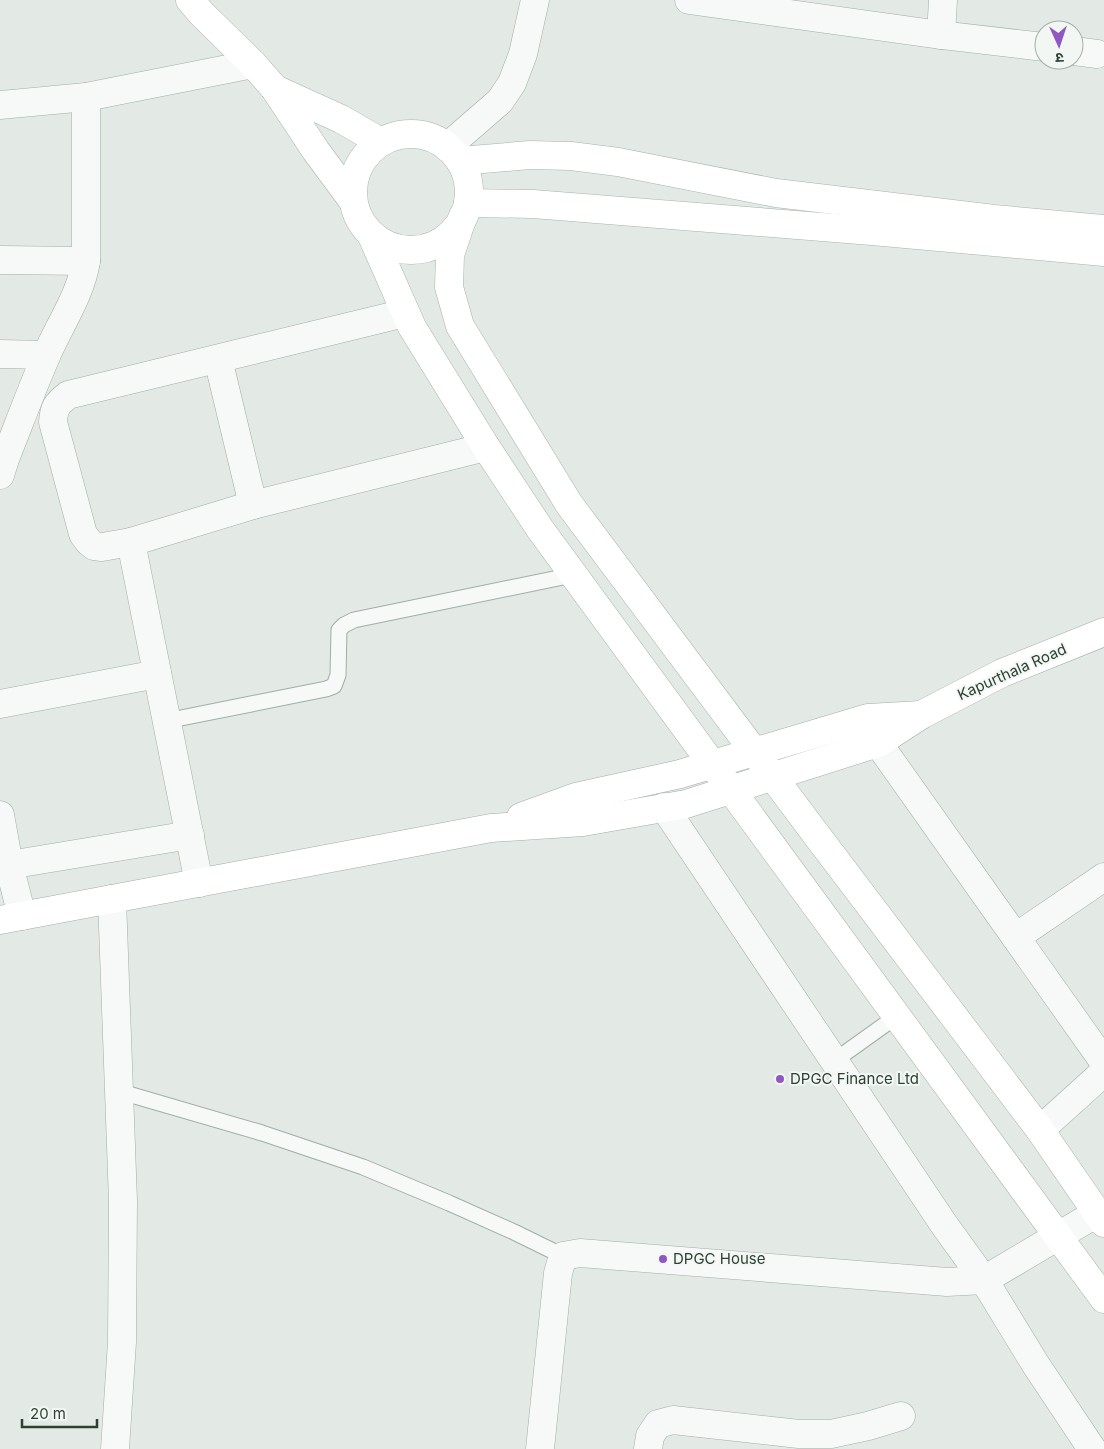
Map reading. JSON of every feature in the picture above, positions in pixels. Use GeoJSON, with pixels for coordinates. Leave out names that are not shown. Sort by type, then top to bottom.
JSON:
{"type":"FeatureCollection","features":[{"type":"Feature","properties":{"kind":"main road"},"geometry":{"type":"LineString","coordinates":[[190,0],[275,89],[316,151],[353,201],[358,216],[371,234],[385,244],[405,250],[422,249],[443,240],[457,226],[466,210]]}},
{"type":"Feature","properties":{"kind":"main road"},"geometry":{"type":"LineString","coordinates":[[275,89],[341,119],[381,142]]}},
{"type":"Feature","properties":{"kind":"main road"},"geometry":{"type":"LineString","coordinates":[[353,201],[353,185],[365,154],[381,142],[400,135],[426,136],[453,154],[467,176],[468,190],[466,210],[450,255],[449,287],[460,326],[569,504],[1040,1130],[1100,1218]]}},
{"type":"Feature","properties":{"kind":"main road"},"geometry":{"type":"LineString","coordinates":[[453,154],[571,156],[618,162],[776,193],[994,219],[1104,229]]}},
{"type":"Feature","properties":{"kind":"main road"},"geometry":{"type":"LineString","coordinates":[[466,210],[533,204],[1104,252]]}},
{"type":"Feature","properties":{"kind":"main road"},"geometry":{"type":"LineString","coordinates":[[371,234],[412,327],[486,447],[540,529],[1104,1299]]}},
{"type":"Feature","properties":{"kind":"main road","name":"Kapurthala Road"},"geometry":{"type":"LineString","coordinates":[[492,828],[583,822],[686,804],[878,743],[921,715],[1002,673],[1104,632]]}},
{"type":"Feature","properties":{"kind":"main road"},"geometry":{"type":"LineString","coordinates":[[11,918],[492,828],[576,797],[680,774],[868,718],[921,715]]}},
{"type":"Feature","properties":{"kind":"street"},"geometry":{"type":"LineString","coordinates":[[453,154],[500,101],[512,83],[523,54],[535,0]]}},
{"type":"Feature","properties":{"kind":"street"},"geometry":{"type":"LineString","coordinates":[[689,0],[754,4],[941,35],[1034,47]]}},
{"type":"Feature","properties":{"kind":"street"},"geometry":{"type":"LineString","coordinates":[[941,35],[943,0]]}},
{"type":"Feature","properties":{"kind":"street"},"geometry":{"type":"LineString","coordinates":[[0,105],[86,98],[253,64]]}},
{"type":"Feature","properties":{"kind":"street"},"geometry":{"type":"LineString","coordinates":[[2,464],[46,355],[77,292],[85,269],[86,98]]}},
{"type":"Feature","properties":{"kind":"street"},"geometry":{"type":"LineString","coordinates":[[0,260],[86,261]]}},
{"type":"Feature","properties":{"kind":"street"},"geometry":{"type":"LineString","coordinates":[[405,313],[68,395],[59,402],[54,410],[53,422],[83,534],[94,546],[102,547],[131,542],[253,505],[486,447]]}},
{"type":"Feature","properties":{"kind":"street"},"geometry":{"type":"LineString","coordinates":[[0,354],[46,355]]}},
{"type":"Feature","properties":{"kind":"street"},"geometry":{"type":"LineString","coordinates":[[218,359],[253,505]]}},
{"type":"Feature","properties":{"kind":"street"},"geometry":{"type":"LineString","coordinates":[[131,542],[200,883]]}},
{"type":"Feature","properties":{"kind":"street"},"geometry":{"type":"LineString","coordinates":[[0,704],[157,674]]}},
{"type":"Feature","properties":{"kind":"street"},"geometry":{"type":"LineString","coordinates":[[878,743],[1104,1062]]}},
{"type":"Feature","properties":{"kind":"street"},"geometry":{"type":"LineString","coordinates":[[664,807],[945,1226],[984,1280],[1036,1365],[1092,1449]]}},
{"type":"Feature","properties":{"kind":"street"},"geometry":{"type":"LineString","coordinates":[[0,815],[10,865],[11,918]]}},
{"type":"Feature","properties":{"kind":"street"},"geometry":{"type":"LineString","coordinates":[[10,865],[190,835]]}},
{"type":"Feature","properties":{"kind":"street"},"geometry":{"type":"LineString","coordinates":[[1016,937],[1104,876]]}},
{"type":"Feature","properties":{"kind":"street"},"geometry":{"type":"LineString","coordinates":[[112,899],[122,1201],[122,1333],[115,1449]]}},
{"type":"Feature","properties":{"kind":"street"},"geometry":{"type":"LineString","coordinates":[[1040,1130],[1104,1072]]}},
{"type":"Feature","properties":{"kind":"street"},"geometry":{"type":"LineString","coordinates":[[540,1449],[558,1273],[564,1256],[580,1253],[947,1282],[984,1280],[1058,1236],[1100,1218]]}},
{"type":"Feature","properties":{"kind":"street"},"geometry":{"type":"LineString","coordinates":[[648,1449],[650,1436],[658,1424],[673,1420],[799,1434],[831,1434],[901,1416]]}},
{"type":"Feature","properties":{"kind":"lane"},"geometry":{"type":"LineString","coordinates":[[166,721],[334,686],[338,675],[339,630],[354,620],[573,575]]}},
{"type":"Feature","properties":{"kind":"lane"},"geometry":{"type":"LineString","coordinates":[[834,1061],[897,1016]]}},
{"type":"Feature","properties":{"kind":"lane"},"geometry":{"type":"LineString","coordinates":[[118,1091],[262,1134],[363,1167],[449,1203],[564,1256]]}},
{"type":"Feature","properties":{"kind":"place","name":"DPGC Finance Ltd"},"geometry":{"type":"Point","coordinates":[780,1079]}},
{"type":"Feature","properties":{"kind":"place","name":"DPGC House"},"geometry":{"type":"Point","coordinates":[663,1259]}}]}
